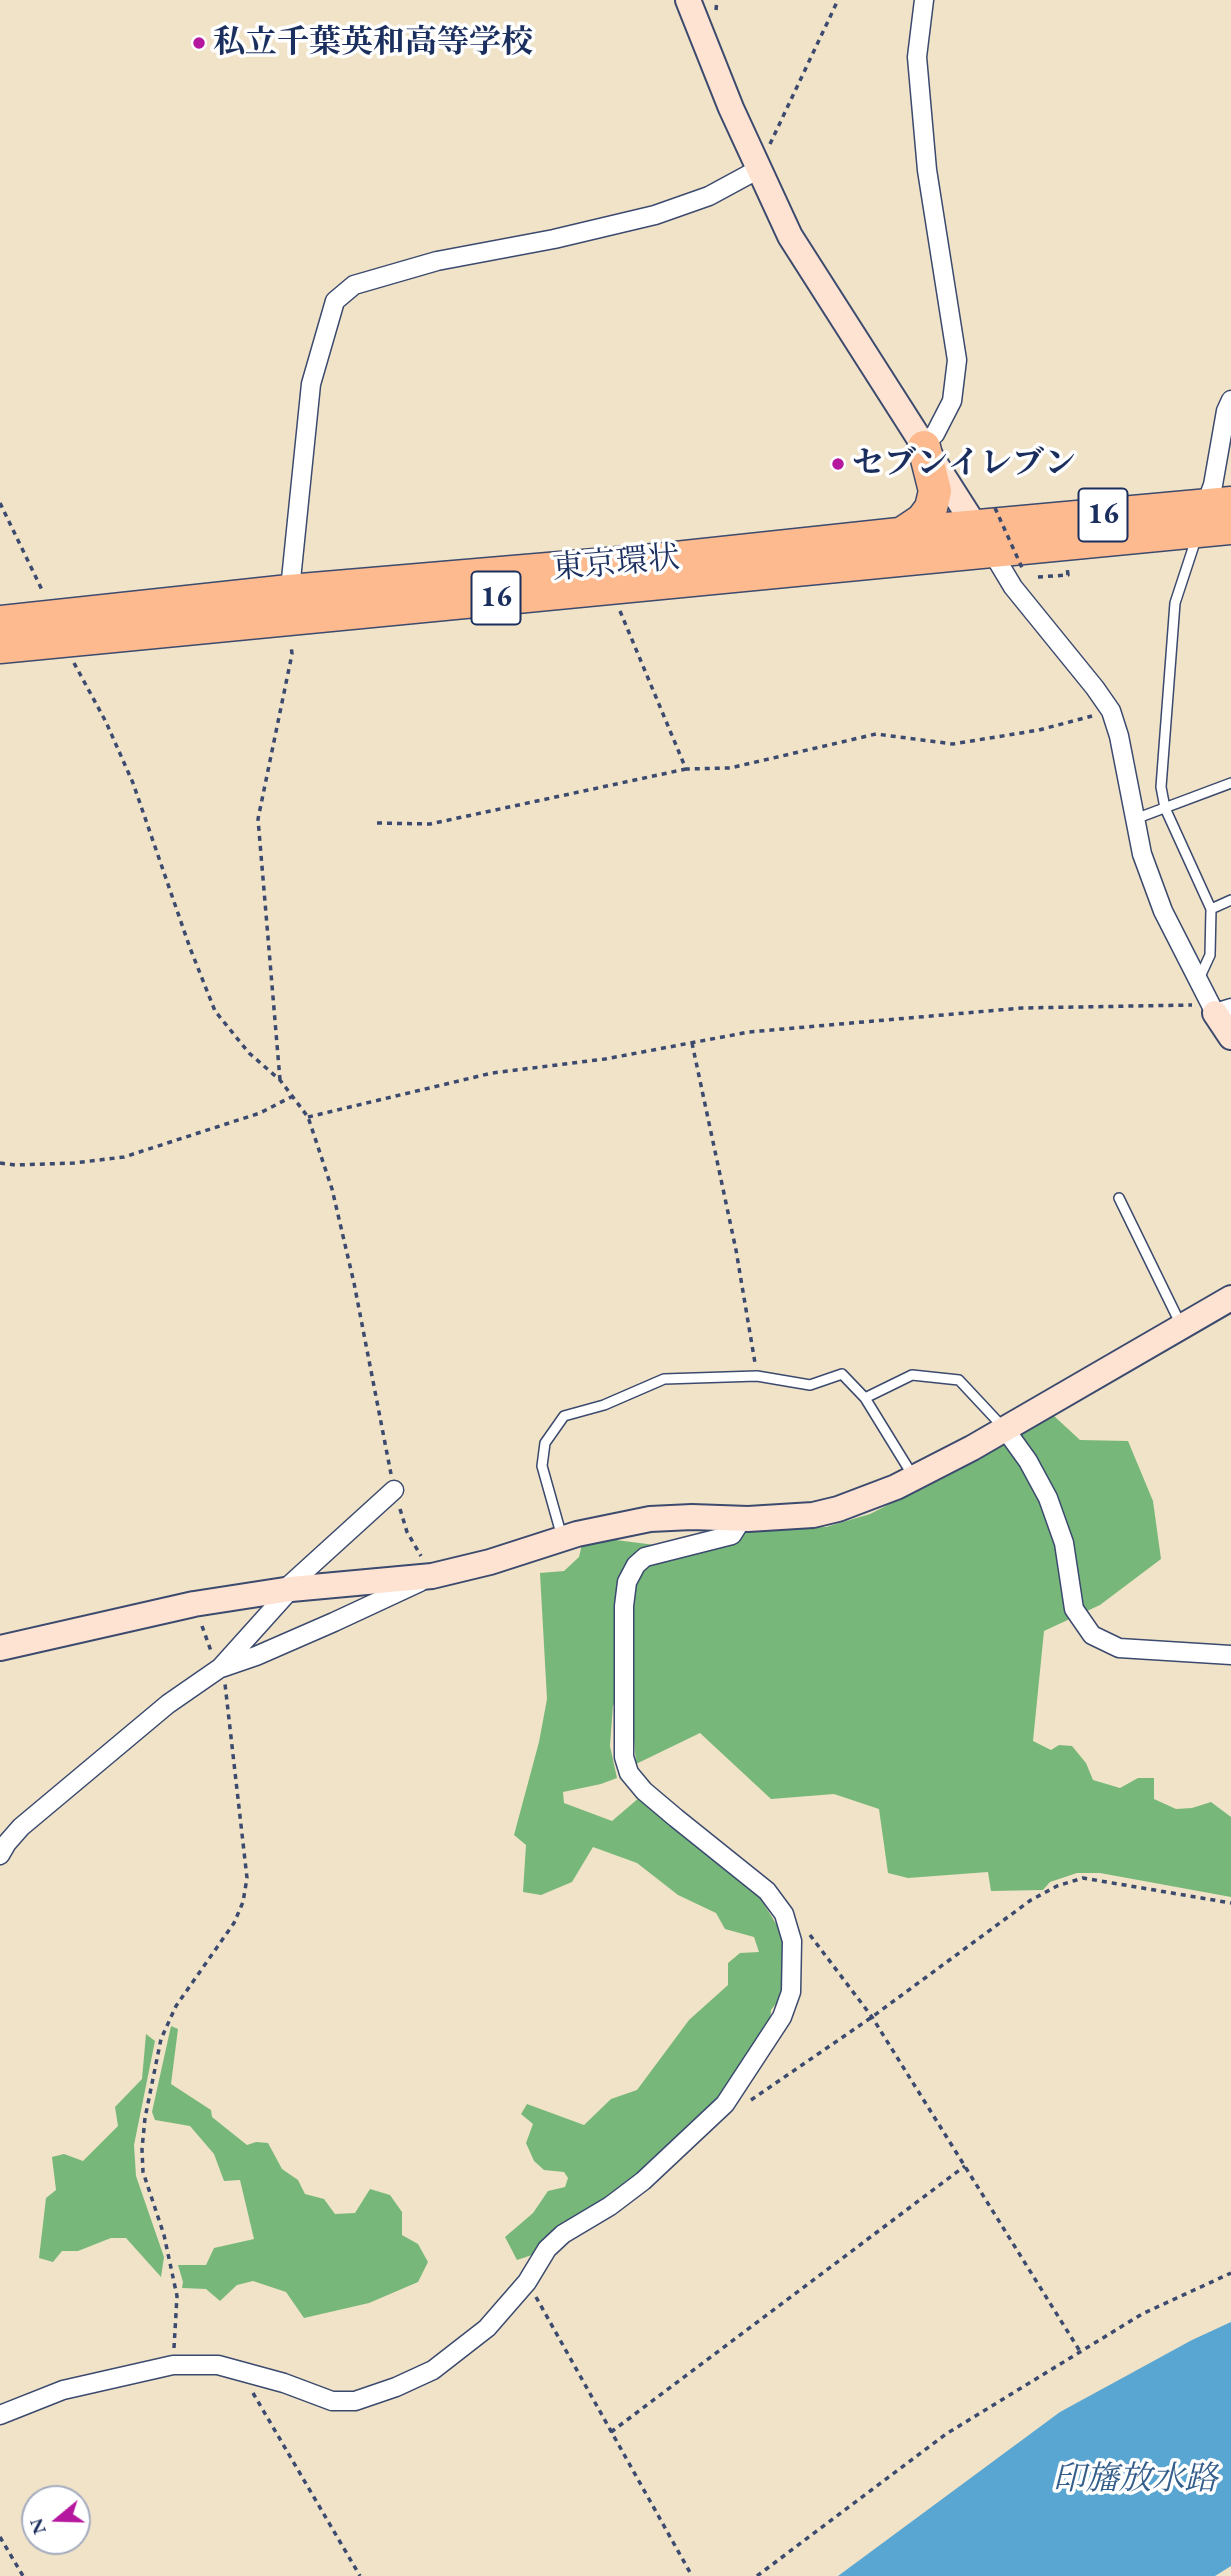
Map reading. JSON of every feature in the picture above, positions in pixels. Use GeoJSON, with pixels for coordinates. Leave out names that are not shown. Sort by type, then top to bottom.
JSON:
{"type":"FeatureCollection","features":[{"type":"Feature","properties":{"kind":"highway"},"geometry":{"type":"LineString","coordinates":[[901,534],[922,520],[931,508],[935,491],[923,445]]}},
{"type":"Feature","properties":{"kind":"highway","name":"東京環状"},"geometry":{"type":"LineString","coordinates":[[0,647],[56,629],[289,605],[666,559],[901,534],[1211,513],[1231,528]]}},
{"type":"Feature","properties":{"kind":"highway","name":"東京環状"},"geometry":{"type":"LineString","coordinates":[[289,605],[610,587],[987,529]]}},
{"type":"Feature","properties":{"kind":"highway","name":"東京環状"},"geometry":{"type":"LineString","coordinates":[[0,622],[56,629]]}},
{"type":"Feature","properties":{"kind":"street"},"geometry":{"type":"LineString","coordinates":[[688,0],[757,170],[790,236],[923,445],[987,529],[1013,587],[1111,711],[1151,880],[1198,982],[1218,1007],[1231,1037]]}},
{"type":"Feature","properties":{"kind":"street"},"geometry":{"type":"LineString","coordinates":[[923,445],[935,434],[952,401],[957,360],[927,170],[917,57],[924,0]]}},
{"type":"Feature","properties":{"kind":"street"},"geometry":{"type":"LineString","coordinates":[[289,605],[311,384],[335,301],[354,285],[437,261],[554,239],[655,215],[709,196],[757,170]]}},
{"type":"Feature","properties":{"kind":"street"},"geometry":{"type":"LineString","coordinates":[[1211,513],[1226,411],[1231,400]]}},
{"type":"Feature","properties":{"kind":"street"},"geometry":{"type":"LineString","coordinates":[[0,1648],[194,1604],[287,1590],[432,1576],[490,1562],[613,1525],[650,1519],[742,1519],[813,1515],[838,1509],[914,1478],[1005,1429],[1231,1298]]}},
{"type":"Feature","properties":{"kind":"street"},"geometry":{"type":"LineString","coordinates":[[1005,1429],[1028,1461],[1048,1498],[1064,1543],[1074,1609],[1092,1635],[1119,1648],[1231,1655]]}},
{"type":"Feature","properties":{"kind":"street"},"geometry":{"type":"LineString","coordinates":[[221,1668],[287,1590],[394,1490]]}},
{"type":"Feature","properties":{"kind":"street"},"geometry":{"type":"LineString","coordinates":[[0,2415],[63,2390],[173,2365],[218,2365],[245,2371],[332,2401],[355,2401],[433,2370],[487,2328],[527,2282],[547,2249],[563,2234],[610,2206],[643,2180],[725,2104],[782,2017],[790,1992],[792,1941],[784,1914],[767,1891],[644,1791],[629,1773],[624,1757],[624,1606],[627,1582],[636,1565],[645,1557],[732,1535],[742,1519]]}},
{"type":"Feature","properties":{"kind":"street"},"geometry":{"type":"LineString","coordinates":[[0,1855],[21,1827],[168,1704],[221,1668],[334,1622],[432,1576]]}},
{"type":"Feature","properties":{"kind":"lane"},"geometry":{"type":"LineString","coordinates":[[1198,982],[1210,955],[1211,909],[1166,808],[1161,787],[1175,603],[1211,513]]}},
{"type":"Feature","properties":{"kind":"lane"},"geometry":{"type":"LineString","coordinates":[[1135,819],[1231,783]]}},
{"type":"Feature","properties":{"kind":"lane"},"geometry":{"type":"LineString","coordinates":[[1211,909],[1231,900]]}},
{"type":"Feature","properties":{"kind":"lane"},"geometry":{"type":"LineString","coordinates":[[1119,1198],[1182,1327]]}},
{"type":"Feature","properties":{"kind":"lane"},"geometry":{"type":"LineString","coordinates":[[563,1539],[542,1466],[545,1443],[565,1416],[604,1405],[664,1379],[757,1376],[810,1385],[842,1374],[865,1398],[914,1478]]}},
{"type":"Feature","properties":{"kind":"lane"},"geometry":{"type":"LineString","coordinates":[[865,1398],[912,1375],[959,1380],[1005,1429]]}},
{"type":"Feature","properties":{"kind":"path"},"geometry":{"type":"LineString","coordinates":[[757,170],[838,0]]}},
{"type":"Feature","properties":{"kind":"path"},"geometry":{"type":"LineString","coordinates":[[0,503],[34,572],[56,629],[106,722],[133,783],[190,948],[215,1011],[249,1053],[279,1080],[308,1117],[332,1189],[354,1283],[394,1490],[407,1532],[432,1576]]}},
{"type":"Feature","properties":{"kind":"path"},"geometry":{"type":"LineString","coordinates":[[987,529],[1023,570]]}},
{"type":"Feature","properties":{"kind":"path"},"geometry":{"type":"LineString","coordinates":[[610,587],[686,769]]}},
{"type":"Feature","properties":{"kind":"path"},"geometry":{"type":"LineString","coordinates":[[279,1080],[258,819],[292,654],[289,605]]}},
{"type":"Feature","properties":{"kind":"path"},"geometry":{"type":"LineString","coordinates":[[377,823],[430,824],[686,769],[730,768],[876,734],[953,744],[1039,730],[1111,711]]}},
{"type":"Feature","properties":{"kind":"path"},"geometry":{"type":"LineString","coordinates":[[308,1117],[492,1073],[605,1059],[750,1032],[1022,1008],[1218,1007]]}},
{"type":"Feature","properties":{"kind":"path"},"geometry":{"type":"LineString","coordinates":[[692,1043],[736,1250],[757,1376]]}},
{"type":"Feature","properties":{"kind":"path"},"geometry":{"type":"LineString","coordinates":[[0,1163],[15,1166],[124,1157],[261,1112],[291,1097]]}},
{"type":"Feature","properties":{"kind":"path"},"geometry":{"type":"LineString","coordinates":[[173,2365],[177,2296],[164,2235],[143,2172],[145,2118],[161,2039],[176,2006],[234,1923],[243,1902],[247,1878],[221,1668],[194,1604]]}},
{"type":"Feature","properties":{"kind":"path"},"geometry":{"type":"LineString","coordinates":[[725,2104],[740,2105],[761,2095],[1031,1900],[1057,1886],[1083,1878],[1231,1903]]}},
{"type":"Feature","properties":{"kind":"path"},"geometry":{"type":"LineString","coordinates":[[803,1926],[872,2017],[1081,2353]]}},
{"type":"Feature","properties":{"kind":"path"},"geometry":{"type":"LineString","coordinates":[[611,2432],[965,2166]]}},
{"type":"Feature","properties":{"kind":"path"},"geometry":{"type":"LineString","coordinates":[[757,2576],[946,2434],[1142,2314],[1231,2273]]}},
{"type":"Feature","properties":{"kind":"path"},"geometry":{"type":"LineString","coordinates":[[527,2282],[692,2576]]}},
{"type":"Feature","properties":{"kind":"path"},"geometry":{"type":"LineString","coordinates":[[245,2371],[248,2384],[360,2576]]}},
{"type":"Feature","properties":{"kind":"path"},"geometry":{"type":"LineString","coordinates":[[0,2537],[23,2576]]}},
{"type":"Feature","properties":{"kind":"green space"},"geometry":{"type":"Polygon","coordinates":[[[1053,1415],[1080,1440],[1128,1441],[1153,1501],[1161,1559],[1100,1605],[1044,1631],[1033,1741],[1051,1750],[1059,1745],[1072,1746],[1086,1763],[1093,1780],[1120,1788],[1138,1778],[1154,1778],[1154,1799],[1176,1809],[1192,1808],[1211,1802],[1231,1817],[1231,1897],[1100,1873],[1077,1873],[1050,1882],[1043,1890],[991,1891],[988,1872],[908,1878],[888,1873],[879,1809],[834,1794],[771,1799],[700,1733],[636,1764],[631,1700],[613,1705],[610,1746],[617,1778],[563,1792],[564,1803],[612,1821],[640,1797],[756,1891],[789,1945],[782,1996],[771,2010],[770,2024],[709,2111],[634,2178],[595,2207],[563,2222],[532,2255],[517,2260],[505,2237],[533,2213],[548,2191],[565,2187],[568,2178],[564,2172],[544,2170],[534,2161],[526,2143],[533,2124],[521,2114],[527,2104],[584,2125],[611,2099],[637,2090],[689,2020],[728,1985],[728,1963],[740,1953],[759,1952],[754,1937],[725,1929],[716,1913],[678,1895],[637,1863],[593,1847],[572,1882],[541,1895],[523,1892],[526,1845],[514,1835],[539,1742],[547,1699],[540,1573],[564,1571],[579,1557],[583,1540],[608,1539],[655,1545],[690,1537],[750,1530],[826,1527],[870,1514],[955,1471],[1053,1415]]]}},
{"type":"Feature","properties":{"kind":"green space"},"geometry":{"type":"Polygon","coordinates":[[[171,2026],[178,2029],[171,2084],[211,2110],[212,2117],[247,2145],[256,2142],[268,2143],[282,2169],[298,2180],[305,2194],[324,2199],[335,2214],[355,2213],[370,2189],[390,2195],[402,2212],[402,2235],[418,2244],[428,2262],[418,2282],[369,2303],[304,2318],[286,2292],[253,2281],[237,2285],[220,2301],[206,2289],[182,2288],[178,2265],[206,2265],[214,2248],[254,2239],[240,2180],[224,2181],[214,2154],[190,2126],[155,2120],[152,2112],[171,2026]]]}},
{"type":"Feature","properties":{"kind":"green space"},"geometry":{"type":"Polygon","coordinates":[[[146,2034],[155,2041],[134,2145],[136,2176],[164,2257],[161,2277],[126,2238],[111,2238],[78,2251],[62,2251],[53,2262],[39,2258],[46,2198],[56,2190],[52,2157],[64,2154],[83,2161],[118,2126],[115,2107],[142,2079],[146,2034]]]}},
{"type":"Feature","properties":{"kind":"water","name":"印旛放水路"},"geometry":{"type":"Polygon","coordinates":[[[1231,2322],[1231,2566],[1215,2576],[838,2576],[1060,2412],[1192,2340],[1231,2322]]]}},
{"type":"Feature","properties":{"kind":"place","name":"私立千葉英和高等学校"},"geometry":{"type":"Point","coordinates":[199,43]}},
{"type":"Feature","properties":{"kind":"place","name":"セブンイレブン"},"geometry":{"type":"Point","coordinates":[838,464]}}]}
